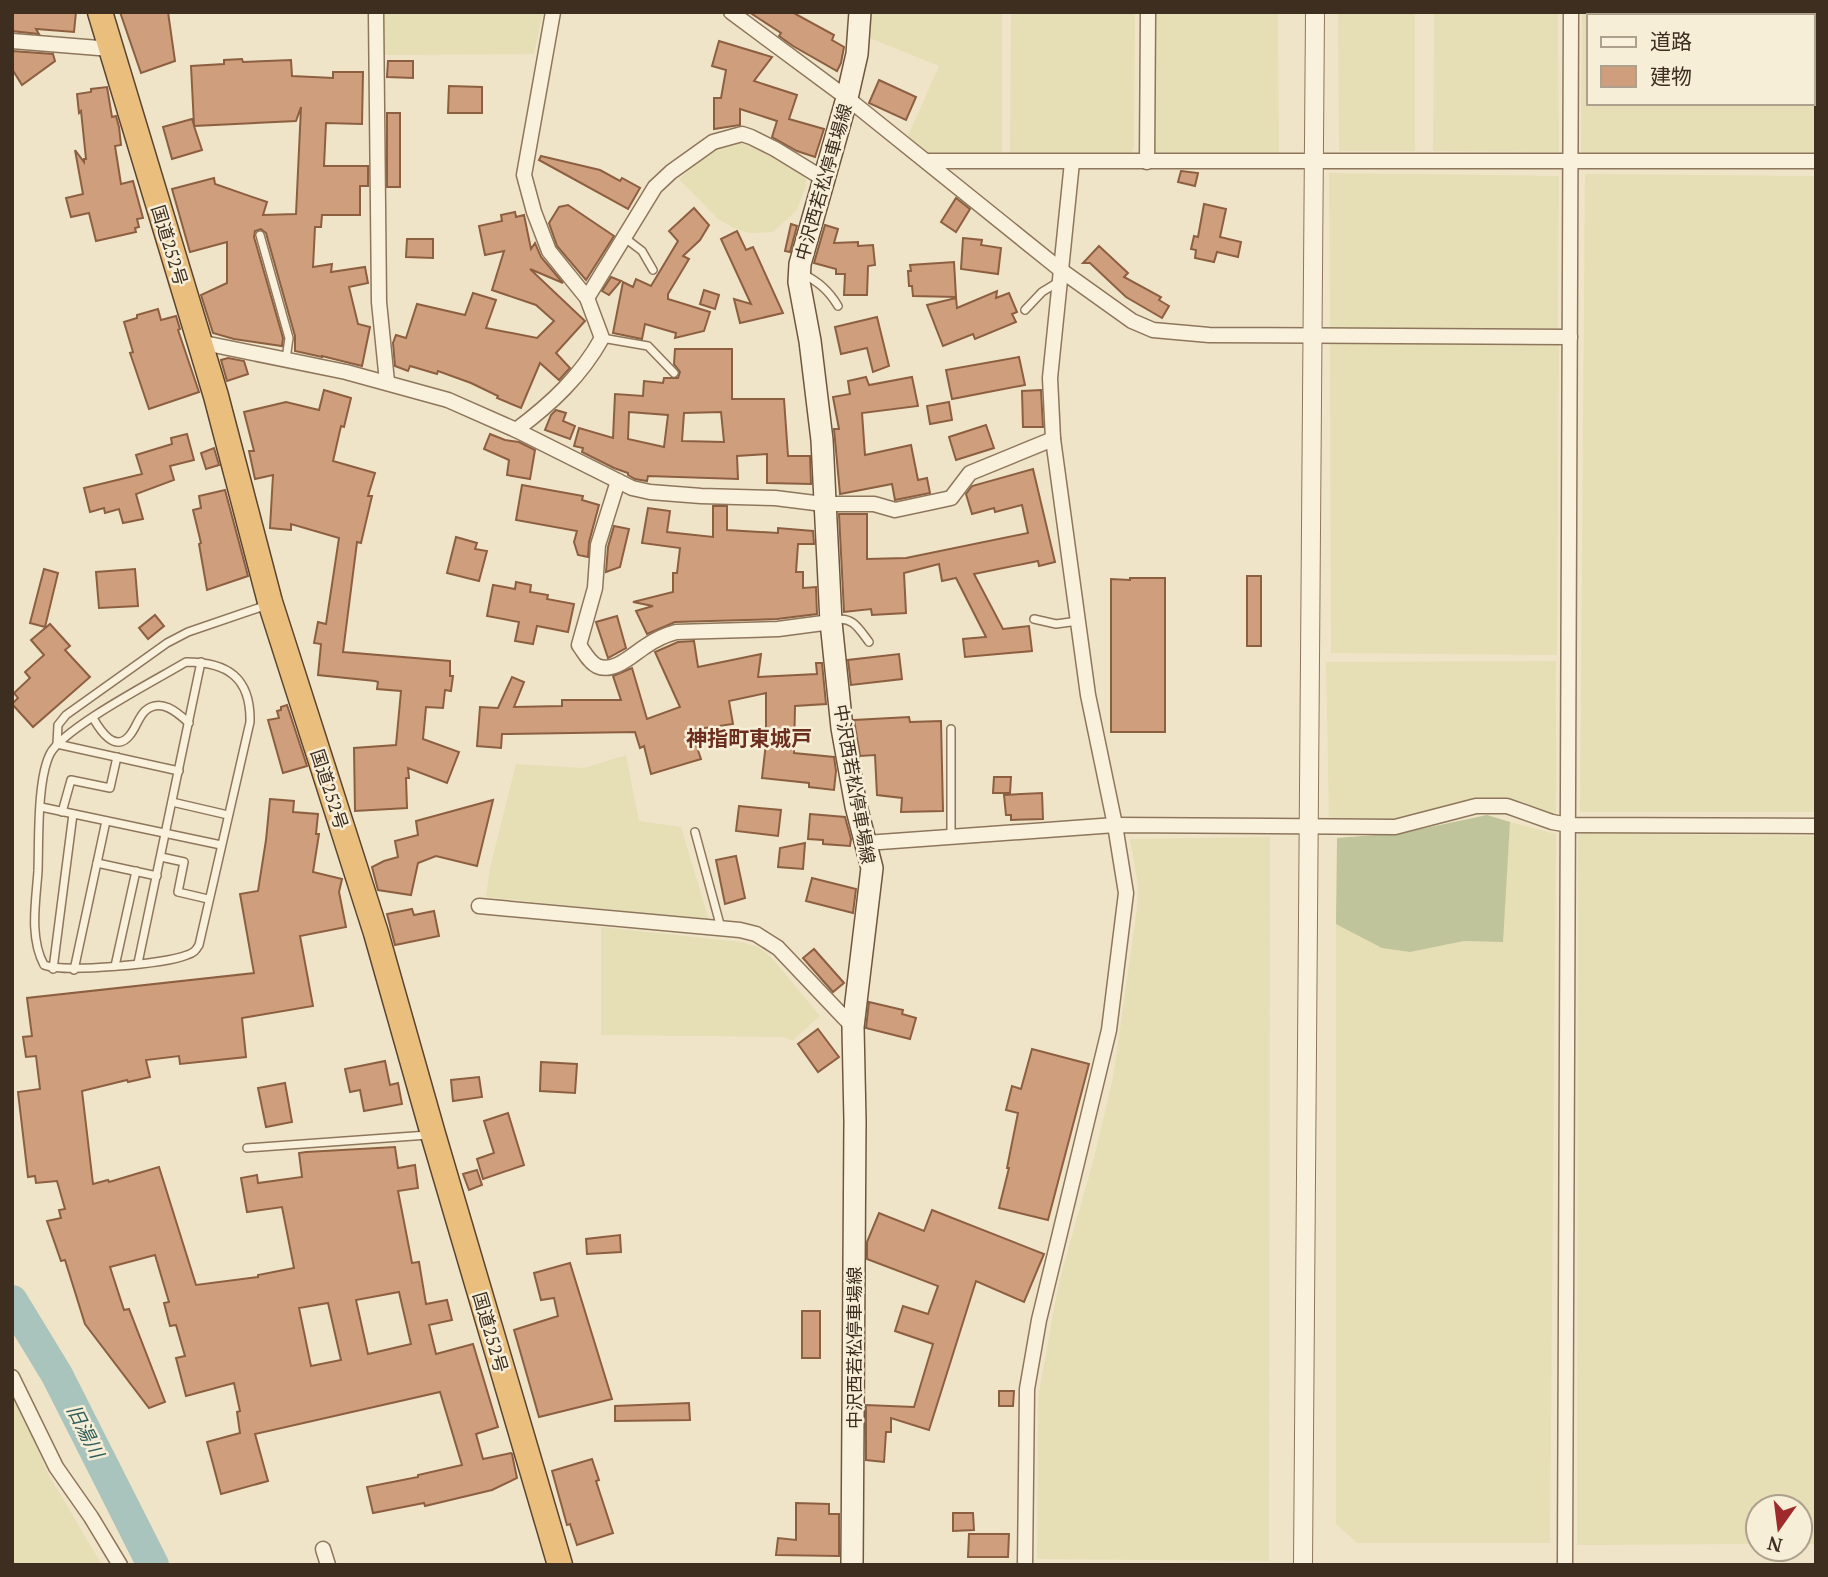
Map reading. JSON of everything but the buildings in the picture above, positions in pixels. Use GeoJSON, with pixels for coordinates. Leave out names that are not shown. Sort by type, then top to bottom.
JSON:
{"type":"FeatureCollection","features":[{"type":"Feature","properties":{"kind":"highway","name":"国道252号"},"geometry":{"type":"LineString","coordinates":[[100,12],[216,396],[270,602],[376,933],[432,1134],[561,1565]]}},
{"type":"Feature","properties":{"kind":"main road","name":"中沢西若松停車場線"},"geometry":{"type":"LineString","coordinates":[[852,1565],[855,1134],[853,1027],[872,868],[856,806],[842,728],[831,622],[819,414],[799,272],[847,98],[857,54],[860,12]]}},
{"type":"Feature","properties":{"kind":"street"},"geometry":{"type":"LineString","coordinates":[[376,12],[379,302],[387,382]]}},
{"type":"Feature","properties":{"kind":"street"},"geometry":{"type":"LineString","coordinates":[[516,429],[551,404],[590,360],[602,338],[587,298],[550,251],[534,212],[524,175],[553,12]]}},
{"type":"Feature","properties":{"kind":"street"},"geometry":{"type":"LineString","coordinates":[[731,12],[927,161],[1061,276],[1132,321],[1153,330],[1209,335],[1570,337]]}},
{"type":"Feature","properties":{"kind":"street"},"geometry":{"type":"LineString","coordinates":[[1147,162],[1148,12]]}},
{"type":"Feature","properties":{"kind":"street"},"geometry":{"type":"LineString","coordinates":[[1303,1565],[1315,12]]}},
{"type":"Feature","properties":{"kind":"street"},"geometry":{"type":"LineString","coordinates":[[1565,1565],[1571,12]]}},
{"type":"Feature","properties":{"kind":"street"},"geometry":{"type":"LineString","coordinates":[[12,41],[111,49]]}},
{"type":"Feature","properties":{"kind":"street"},"geometry":{"type":"LineString","coordinates":[[587,298],[655,187],[713,142],[742,134],[775,149],[824,179]]}},
{"type":"Feature","properties":{"kind":"street"},"geometry":{"type":"LineString","coordinates":[[927,161],[1816,161]]}},
{"type":"Feature","properties":{"kind":"street"},"geometry":{"type":"LineString","coordinates":[[1025,1565],[1027,1389],[1039,1320],[1110,1030],[1126,894],[1115,825],[1088,695],[1052,439],[1050,377],[1072,162]]}},
{"type":"Feature","properties":{"kind":"street"},"geometry":{"type":"LineString","coordinates":[[199,342],[387,382],[448,400],[516,429],[632,488],[650,492],[775,498],[823,504],[874,504],[895,510],[951,498],[970,473],[1052,439]]}},
{"type":"Feature","properties":{"kind":"street"},"geometry":{"type":"LineString","coordinates":[[618,481],[598,545],[595,588],[579,645],[590,661],[599,667],[625,661],[646,645],[676,632],[778,629],[831,622]]}},
{"type":"Feature","properties":{"kind":"street"},"geometry":{"type":"LineString","coordinates":[[866,843],[1115,825],[1395,827],[1476,806],[1507,806],[1552,822],[1569,825],[1816,826]]}},
{"type":"Feature","properties":{"kind":"street"},"geometry":{"type":"LineString","coordinates":[[480,906],[721,928],[756,934],[778,948],[853,1027]]}},
{"type":"Feature","properties":{"kind":"street"},"geometry":{"type":"LineString","coordinates":[[12,1377],[56,1467],[120,1565]]}},
{"type":"Feature","properties":{"kind":"street"},"geometry":{"type":"LineString","coordinates":[[323,1549],[328,1565]]}},
{"type":"Feature","properties":{"kind":"lane"},"geometry":{"type":"LineString","coordinates":[[260,235],[289,338],[286,360]]}},
{"type":"Feature","properties":{"kind":"lane"},"geometry":{"type":"LineString","coordinates":[[625,238],[642,251],[653,270]]}},
{"type":"Feature","properties":{"kind":"lane"},"geometry":{"type":"LineString","coordinates":[[799,272],[814,279],[829,292],[838,306]]}},
{"type":"Feature","properties":{"kind":"lane"},"geometry":{"type":"LineString","coordinates":[[1025,310],[1061,276]]}},
{"type":"Feature","properties":{"kind":"lane"},"geometry":{"type":"LineString","coordinates":[[602,338],[648,346],[674,373]]}},
{"type":"Feature","properties":{"kind":"lane"},"geometry":{"type":"LineString","coordinates":[[57,744],[58,725],[66,715],[167,643],[188,632],[270,602]]}},
{"type":"Feature","properties":{"kind":"lane"},"geometry":{"type":"LineString","coordinates":[[831,622],[842,619],[854,622],[869,642]]}},
{"type":"Feature","properties":{"kind":"lane"},"geometry":{"type":"LineString","coordinates":[[1034,619],[1056,624],[1078,621]]}},
{"type":"Feature","properties":{"kind":"lane"},"geometry":{"type":"LineString","coordinates":[[186,662],[201,662],[226,670],[238,677],[246,691],[250,705],[250,722],[208,899],[200,945],[196,951],[185,957],[74,970],[53,969],[44,965],[36,943],[45,767],[57,744],[68,733],[93,718],[186,662]]}},
{"type":"Feature","properties":{"kind":"lane"},"geometry":{"type":"LineString","coordinates":[[138,963],[201,662]]}},
{"type":"Feature","properties":{"kind":"lane"},"geometry":{"type":"LineString","coordinates":[[93,718],[103,735],[112,741],[121,742],[131,735],[140,718],[151,708],[160,705],[170,707],[189,723]]}},
{"type":"Feature","properties":{"kind":"lane"},"geometry":{"type":"LineString","coordinates":[[951,729],[951,837]]}},
{"type":"Feature","properties":{"kind":"lane"},"geometry":{"type":"LineString","coordinates":[[57,744],[179,771]]}},
{"type":"Feature","properties":{"kind":"lane"},"geometry":{"type":"LineString","coordinates":[[62,812],[71,780],[110,789],[117,757]]}},
{"type":"Feature","properties":{"kind":"lane"},"geometry":{"type":"LineString","coordinates":[[172,802],[228,815]]}},
{"type":"Feature","properties":{"kind":"lane"},"geometry":{"type":"LineString","coordinates":[[41,807],[221,845]]}},
{"type":"Feature","properties":{"kind":"lane"},"geometry":{"type":"LineString","coordinates":[[53,969],[73,814]]}},
{"type":"Feature","properties":{"kind":"lane"},"geometry":{"type":"LineString","coordinates":[[74,970],[106,821]]}},
{"type":"Feature","properties":{"kind":"lane"},"geometry":{"type":"LineString","coordinates":[[695,832],[721,928]]}},
{"type":"Feature","properties":{"kind":"lane"},"geometry":{"type":"LineString","coordinates":[[161,857],[184,862],[178,892],[208,899]]}},
{"type":"Feature","properties":{"kind":"lane"},"geometry":{"type":"LineString","coordinates":[[97,863],[157,876]]}},
{"type":"Feature","properties":{"kind":"lane"},"geometry":{"type":"LineString","coordinates":[[115,966],[136,871]]}},
{"type":"Feature","properties":{"kind":"lane"},"geometry":{"type":"LineString","coordinates":[[247,1148],[432,1134]]}},
{"type":"Feature","properties":{"kind":"shaded area"},"geometry":{"type":"Polygon","coordinates":[[[383,12],[543,12],[534,54],[384,55],[383,12]]]}},
{"type":"Feature","properties":{"kind":"shaded area"},"geometry":{"type":"Polygon","coordinates":[[[869,12],[1002,12],[1002,154],[928,153],[908,136],[939,66],[867,37],[869,12]]]}},
{"type":"Feature","properties":{"kind":"shaded area"},"geometry":{"type":"Polygon","coordinates":[[[1011,12],[1135,12],[1134,148],[1131,154],[1010,154],[1011,12]]]}},
{"type":"Feature","properties":{"kind":"shaded area"},"geometry":{"type":"Polygon","coordinates":[[[1151,12],[1278,12],[1279,153],[1150,154],[1151,12]]]}},
{"type":"Feature","properties":{"kind":"shaded area"},"geometry":{"type":"Polygon","coordinates":[[[1338,12],[1415,12],[1415,151],[1339,151],[1338,12]]]}},
{"type":"Feature","properties":{"kind":"shaded area"},"geometry":{"type":"Polygon","coordinates":[[[1434,12],[1558,12],[1559,152],[1433,151],[1434,12]]]}},
{"type":"Feature","properties":{"kind":"shaded area"},"geometry":{"type":"Polygon","coordinates":[[[1582,12],[1816,12],[1816,155],[1581,154],[1582,12]]]}},
{"type":"Feature","properties":{"kind":"shaded area"},"geometry":{"type":"Polygon","coordinates":[[[744,141],[800,171],[806,179],[797,210],[773,232],[749,233],[718,219],[679,179],[712,150],[744,141]]]}},
{"type":"Feature","properties":{"kind":"shaded area"},"geometry":{"type":"Polygon","coordinates":[[[1329,173],[1559,176],[1558,330],[1330,328],[1329,173]]]}},
{"type":"Feature","properties":{"kind":"shaded area"},"geometry":{"type":"Polygon","coordinates":[[[1585,174],[1816,176],[1816,812],[1580,812],[1585,174]]]}},
{"type":"Feature","properties":{"kind":"shaded area"},"geometry":{"type":"Polygon","coordinates":[[[1330,343],[1559,345],[1557,655],[1331,653],[1330,343]]]}},
{"type":"Feature","properties":{"kind":"shaded area"},"geometry":{"type":"Polygon","coordinates":[[[1556,661],[1556,815],[1508,801],[1391,822],[1329,819],[1326,662],[1556,661]]]}},
{"type":"Feature","properties":{"kind":"shaded area"},"geometry":{"type":"Polygon","coordinates":[[[626,755],[639,821],[681,827],[709,920],[486,897],[490,868],[516,764],[584,768],[626,755]]]}},
{"type":"Feature","properties":{"kind":"shaded area"},"geometry":{"type":"Polygon","coordinates":[[[1510,822],[1556,834],[1550,1543],[1357,1543],[1336,1524],[1336,924],[1410,952],[1464,941],[1502,942],[1510,822]]]}},
{"type":"Feature","properties":{"kind":"shaded area"},"geometry":{"type":"Polygon","coordinates":[[[1578,833],[1816,836],[1816,1544],[1814,1493],[1744,1493],[1744,1544],[1577,1545],[1578,833]]]}},
{"type":"Feature","properties":{"kind":"shaded area"},"geometry":{"type":"Polygon","coordinates":[[[1270,837],[1269,1561],[1037,1559],[1038,1397],[1059,1282],[1094,1158],[1113,1078],[1137,909],[1138,885],[1130,839],[1270,837]]]}},
{"type":"Feature","properties":{"kind":"shaded area"},"geometry":{"type":"Polygon","coordinates":[[[601,927],[741,942],[758,947],[771,957],[820,1016],[792,1041],[784,1037],[601,1035],[601,927]]]}},
{"type":"Feature","properties":{"kind":"shaded area"},"geometry":{"type":"Polygon","coordinates":[[[12,1397],[30,1430],[47,1472],[102,1565],[12,1565],[12,1397]]]}},
{"type":"Feature","properties":{"kind":"green space"},"geometry":{"type":"Polygon","coordinates":[[[1487,815],[1510,822],[1503,942],[1464,941],[1410,952],[1382,948],[1336,924],[1337,838],[1402,833],[1487,815]]]}},
{"type":"Feature","properties":{"kind":"waterway","name":"旧湯川"},"geometry":{"type":"LineString","coordinates":[[12,1301],[57,1375],[153,1565]]}},
{"type":"Feature","properties":{"kind":"district","name":"神指町東城戸"},"geometry":{"type":"Point","coordinates":[749,738]}}]}
